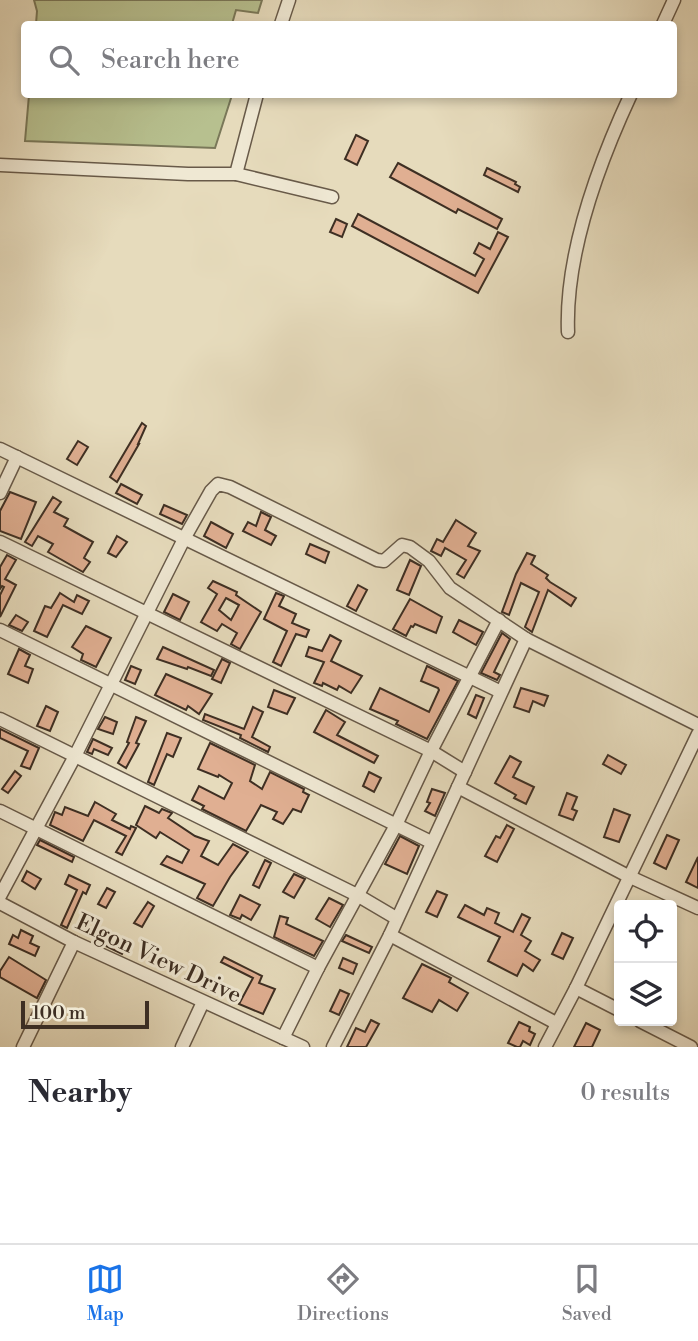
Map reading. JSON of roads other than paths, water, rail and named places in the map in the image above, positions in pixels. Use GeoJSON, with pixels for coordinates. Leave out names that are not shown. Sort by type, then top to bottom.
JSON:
{"type":"FeatureCollection","features":[{"type":"Feature","properties":{"kind":"street"},"geometry":{"type":"LineString","coordinates":[[282,21],[289,0]]}},
{"type":"Feature","properties":{"kind":"street"},"geometry":{"type":"LineString","coordinates":[[664,21],[674,0]]}},
{"type":"Feature","properties":{"kind":"street"},"geometry":{"type":"LineString","coordinates":[[236,174],[256,98]]}},
{"type":"Feature","properties":{"kind":"street"},"geometry":{"type":"LineString","coordinates":[[568,332],[567,308],[590,197],[629,98]]}},
{"type":"Feature","properties":{"kind":"street"},"geometry":{"type":"LineString","coordinates":[[0,165],[236,174],[332,197]]}},
{"type":"Feature","properties":{"kind":"street"},"geometry":{"type":"LineString","coordinates":[[0,449],[501,692]]}},
{"type":"Feature","properties":{"kind":"street"},"geometry":{"type":"LineString","coordinates":[[0,493],[17,457]]}},
{"type":"Feature","properties":{"kind":"street"},"geometry":{"type":"LineString","coordinates":[[0,896],[75,756],[185,537],[211,491],[218,484],[223,483],[377,560],[390,558],[401,545],[410,547],[429,562],[450,588],[526,639],[698,725]]}},
{"type":"Feature","properties":{"kind":"street"},"geometry":{"type":"LineString","coordinates":[[0,542],[431,751],[465,772]]}},
{"type":"Feature","properties":{"kind":"street"},"geometry":{"type":"LineString","coordinates":[[283,1038],[396,825],[499,620]]}},
{"type":"Feature","properties":{"kind":"street"},"geometry":{"type":"LineString","coordinates":[[0,630],[431,842]]}},
{"type":"Feature","properties":{"kind":"street"},"geometry":{"type":"LineString","coordinates":[[333,1047],[390,936],[526,639]]}},
{"type":"Feature","properties":{"kind":"street"},"geometry":{"type":"LineString","coordinates":[[0,719],[357,895],[396,918]]}},
{"type":"Feature","properties":{"kind":"street"},"geometry":{"type":"LineString","coordinates":[[545,1047],[698,734]]}},
{"type":"Feature","properties":{"kind":"street"},"geometry":{"type":"LineString","coordinates":[[458,786],[628,876],[698,908]]}},
{"type":"Feature","properties":{"kind":"street"},"geometry":{"type":"LineString","coordinates":[[0,811],[318,968]]}},
{"type":"Feature","properties":{"kind":"street","name":"Elgon View Drive"},"geometry":{"type":"LineString","coordinates":[[0,903],[74,942],[303,1047]]}},
{"type":"Feature","properties":{"kind":"street"},"geometry":{"type":"LineString","coordinates":[[390,936],[556,1023]]}},
{"type":"Feature","properties":{"kind":"street"},"geometry":{"type":"LineString","coordinates":[[23,1047],[74,942]]}},
{"type":"Feature","properties":{"kind":"street"},"geometry":{"type":"LineString","coordinates":[[576,988],[614,1007]]}},
{"type":"Feature","properties":{"kind":"street"},"geometry":{"type":"LineString","coordinates":[[182,1047],[203,1002]]}},
{"type":"Feature","properties":{"kind":"street"},"geometry":{"type":"LineString","coordinates":[[650,1026],[691,1047]]}}]}
